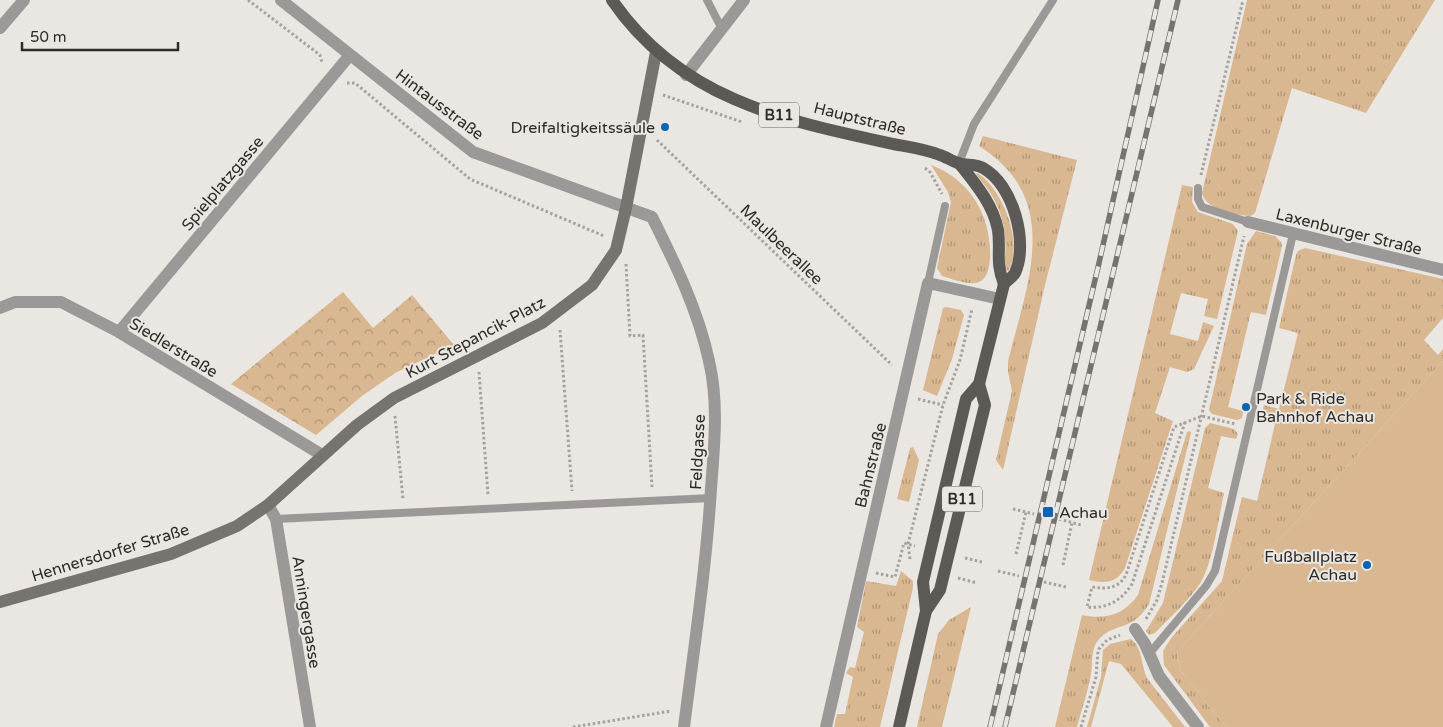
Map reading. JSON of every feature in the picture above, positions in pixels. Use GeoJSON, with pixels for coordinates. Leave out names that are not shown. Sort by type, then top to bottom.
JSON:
{"type":"FeatureCollection","features":[{"type":"Feature","properties":{"kind":"main road","name":"Hauptstraße"},"geometry":{"type":"LineString","coordinates":[[612,0],[656,52],[686,75],[727,98],[818,126],[929,152],[959,163]]}},
{"type":"Feature","properties":{"kind":"main road","name":"B11"},"geometry":{"type":"LineString","coordinates":[[959,163],[982,193],[995,218],[999,242],[998,268],[1004,284]]}},
{"type":"Feature","properties":{"kind":"main road","name":"B11"},"geometry":{"type":"LineString","coordinates":[[899,727],[926,611],[923,582],[966,399],[979,384],[1004,284],[1014,274],[1019,252],[1019,230],[1013,208],[1001,186],[981,166],[959,163]]}},
{"type":"Feature","properties":{"kind":"main road","name":"B11"},"geometry":{"type":"LineString","coordinates":[[926,611],[940,590],[985,405],[979,384]]}},
{"type":"Feature","properties":{"kind":"street"},"geometry":{"type":"LineString","coordinates":[[0,28],[24,0]]}},
{"type":"Feature","properties":{"kind":"street","name":"Hintausstraße"},"geometry":{"type":"LineString","coordinates":[[281,0],[473,152],[626,208]]}},
{"type":"Feature","properties":{"kind":"street"},"geometry":{"type":"LineString","coordinates":[[686,75],[744,0]]}},
{"type":"Feature","properties":{"kind":"street","name":"Kurt Stepancik-Platz"},"geometry":{"type":"LineString","coordinates":[[322,455],[357,425],[394,398],[542,323],[592,285],[616,250],[656,52]]}},
{"type":"Feature","properties":{"kind":"street","name":"Spielplatzgasse"},"geometry":{"type":"LineString","coordinates":[[119,332],[350,55]]}},
{"type":"Feature","properties":{"kind":"street","name":"Feldgasse"},"geometry":{"type":"LineString","coordinates":[[626,208],[652,216],[691,300],[703,335],[711,371],[716,416],[711,498],[697,645],[684,727]]}},
{"type":"Feature","properties":{"kind":"street","name":"Laxenburger Straße"},"geometry":{"type":"LineString","coordinates":[[1248,222],[1443,270]]}},
{"type":"Feature","properties":{"kind":"street"},"geometry":{"type":"LineString","coordinates":[[928,283],[1000,299]]}},
{"type":"Feature","properties":{"kind":"street","name":"Bahnstraße"},"geometry":{"type":"LineString","coordinates":[[826,727],[861,569],[908,377],[928,283]]}},
{"type":"Feature","properties":{"kind":"street","name":"Siedlerstraße"},"geometry":{"type":"LineString","coordinates":[[0,308],[15,302],[61,302],[119,332],[322,455]]}},
{"type":"Feature","properties":{"kind":"street","name":"Hennersdorfer Straße"},"geometry":{"type":"LineString","coordinates":[[0,602],[171,554],[237,526],[268,505],[322,455]]}},
{"type":"Feature","properties":{"kind":"street","name":"Anningergasse"},"geometry":{"type":"LineString","coordinates":[[268,505],[276,519],[310,727]]}},
{"type":"Feature","properties":{"kind":"street"},"geometry":{"type":"LineString","coordinates":[[1135,629],[1150,654],[1159,676],[1198,727]]}},
{"type":"Feature","properties":{"kind":"lane"},"geometry":{"type":"LineString","coordinates":[[708,0],[722,29]]}},
{"type":"Feature","properties":{"kind":"lane"},"geometry":{"type":"LineString","coordinates":[[959,163],[974,124],[1053,0]]}},
{"type":"Feature","properties":{"kind":"lane"},"geometry":{"type":"LineString","coordinates":[[1198,188],[1198,199],[1202,207],[1248,222]]}},
{"type":"Feature","properties":{"kind":"lane"},"geometry":{"type":"LineString","coordinates":[[928,283],[945,206]]}},
{"type":"Feature","properties":{"kind":"lane"},"geometry":{"type":"LineString","coordinates":[[1150,654],[1211,579],[1293,234]]}},
{"type":"Feature","properties":{"kind":"lane"},"geometry":{"type":"LineString","coordinates":[[276,519],[711,498]]}},
{"type":"Feature","properties":{"kind":"path"},"geometry":{"type":"LineString","coordinates":[[248,0],[320,55],[324,67],[341,83],[355,83],[470,179],[605,236],[626,262],[630,336],[643,335],[653,500]]}},
{"type":"Feature","properties":{"kind":"path"},"geometry":{"type":"LineString","coordinates":[[1198,188],[1243,0]]}},
{"type":"Feature","properties":{"kind":"path","name":"Maulbeerallee"},"geometry":{"type":"LineString","coordinates":[[642,125],[798,277],[898,371],[908,377]]}},
{"type":"Feature","properties":{"kind":"path"},"geometry":{"type":"LineString","coordinates":[[1081,727],[1096,677],[1098,650],[1106,640],[1135,629],[1145,620],[1157,600],[1248,222]]}},
{"type":"Feature","properties":{"kind":"path"},"geometry":{"type":"LineString","coordinates":[[861,569],[895,577],[904,543],[908,544],[943,405],[960,360],[976,294]]}},
{"type":"Feature","properties":{"kind":"path"},"geometry":{"type":"LineString","coordinates":[[559,310],[573,504]]}},
{"type":"Feature","properties":{"kind":"path"},"geometry":{"type":"LineString","coordinates":[[478,356],[489,508]]}},
{"type":"Feature","properties":{"kind":"path"},"geometry":{"type":"LineString","coordinates":[[394,398],[404,512]]}},
{"type":"Feature","properties":{"kind":"path"},"geometry":{"type":"LineString","coordinates":[[926,401],[943,405]]}},
{"type":"Feature","properties":{"kind":"path"},"geometry":{"type":"LineString","coordinates":[[1185,422],[1132,584],[1116,602],[1098,608],[1087,607],[1092,587],[1104,589],[1114,587],[1126,575],[1174,427],[1185,422],[1202,416],[1248,427]]}},
{"type":"Feature","properties":{"kind":"path"},"geometry":{"type":"LineString","coordinates":[[1013,509],[1034,514]]}},
{"type":"Feature","properties":{"kind":"path"},"geometry":{"type":"LineString","coordinates":[[1016,554],[1026,512]]}},
{"type":"Feature","properties":{"kind":"path"},"geometry":{"type":"LineString","coordinates":[[1059,520],[1081,525]]}},
{"type":"Feature","properties":{"kind":"path"},"geometry":{"type":"LineString","coordinates":[[1062,565],[1072,523]]}},
{"type":"Feature","properties":{"kind":"path"},"geometry":{"type":"LineString","coordinates":[[961,557],[982,562]]}},
{"type":"Feature","properties":{"kind":"path"},"geometry":{"type":"LineString","coordinates":[[998,571],[1019,576]]}},
{"type":"Feature","properties":{"kind":"path"},"geometry":{"type":"LineString","coordinates":[[1010,574],[1010,579]]}},
{"type":"Feature","properties":{"kind":"path"},"geometry":{"type":"LineString","coordinates":[[951,577],[977,583]]}},
{"type":"Feature","properties":{"kind":"path"},"geometry":{"type":"LineString","coordinates":[[1044,582],[1066,587]]}},
{"type":"Feature","properties":{"kind":"path"},"geometry":{"type":"LineString","coordinates":[[1056,585],[1057,590]]}},
{"type":"Feature","properties":{"kind":"path"},"geometry":{"type":"LineString","coordinates":[[573,727],[686,709]]}},
{"type":"Feature","properties":{"kind":"green space"},"geometry":{"type":"Polygon","coordinates":[[[1247,0],[1435,0],[1366,113],[1292,88],[1255,213],[1251,216],[1237,215],[1215,208],[1205,199],[1202,193],[1247,0]]]}},
{"type":"Feature","properties":{"kind":"green space"},"geometry":{"type":"Polygon","coordinates":[[[983,136],[1077,160],[1045,285],[1003,470],[996,460],[1012,391],[1008,361],[1030,273],[1033,244],[1031,217],[1022,191],[1005,167],[979,146],[983,136]]]}},
{"type":"Feature","properties":{"kind":"green space"},"geometry":{"type":"Polygon","coordinates":[[[931,165],[957,180],[968,190],[983,215],[990,244],[990,259],[986,275],[979,282],[966,283],[942,276],[937,268],[951,202],[948,192],[931,165]]]}},
{"type":"Feature","properties":{"kind":"green space"},"geometry":{"type":"Polygon","coordinates":[[[977,173],[995,191],[1008,217],[1014,247],[1013,260],[1008,271],[1004,268],[1005,242],[1002,218],[992,196],[976,175],[977,173]]]}},
{"type":"Feature","properties":{"kind":"green space"},"geometry":{"type":"Polygon","coordinates":[[[1182,185],[1193,187],[1192,202],[1198,212],[1233,224],[1238,231],[1217,319],[1204,316],[1208,299],[1181,293],[1170,334],[1198,341],[1203,322],[1214,326],[1194,369],[1187,372],[1170,367],[1155,413],[1173,421],[1125,568],[1118,577],[1110,581],[1089,580],[1182,185]]]}},
{"type":"Feature","properties":{"kind":"green space"},"geometry":{"type":"Polygon","coordinates":[[[1256,231],[1275,236],[1282,246],[1266,315],[1251,312],[1228,407],[1243,411],[1242,418],[1237,420],[1212,414],[1209,410],[1247,244],[1256,231]]]}},
{"type":"Feature","properties":{"kind":"green space"},"geometry":{"type":"Polygon","coordinates":[[[1305,248],[1443,279],[1443,318],[1424,340],[1438,355],[1443,349],[1443,361],[1177,652],[1180,670],[1226,727],[1210,727],[1164,665],[1163,651],[1172,637],[1222,581],[1242,497],[1257,501],[1275,424],[1261,421],[1264,405],[1279,409],[1298,333],[1279,328],[1296,255],[1298,251],[1305,248]]]}},
{"type":"Feature","properties":{"kind":"green space"},"geometry":{"type":"Polygon","coordinates":[[[343,292],[373,328],[412,295],[454,345],[395,373],[362,396],[316,435],[231,384],[343,292]]]}},
{"type":"Feature","properties":{"kind":"green space"},"geometry":{"type":"Polygon","coordinates":[[[943,308],[961,310],[964,315],[952,359],[937,396],[923,390],[943,308]]]}},
{"type":"Feature","properties":{"kind":"green space","name":"Fußballplatz Achau"},"geometry":{"type":"Polygon","coordinates":[[[1443,361],[1443,727],[1226,727],[1180,670],[1177,652],[1443,361]]]}},
{"type":"Feature","properties":{"kind":"green space"},"geometry":{"type":"Polygon","coordinates":[[[1210,423],[1234,429],[1238,434],[1236,439],[1221,436],[1208,488],[1224,493],[1209,563],[1201,582],[1191,596],[1155,633],[1149,635],[1146,631],[1163,603],[1205,428],[1210,423]]]}},
{"type":"Feature","properties":{"kind":"green space"},"geometry":{"type":"Polygon","coordinates":[[[1190,431],[1149,604],[1136,619],[1106,633],[1100,638],[1094,647],[1089,685],[1077,727],[1055,727],[1082,615],[1098,617],[1113,614],[1127,607],[1138,595],[1187,432],[1190,431]]]}},
{"type":"Feature","properties":{"kind":"green space"},"geometry":{"type":"Polygon","coordinates":[[[913,447],[919,460],[909,502],[897,499],[910,448],[913,447]]]}},
{"type":"Feature","properties":{"kind":"green space"},"geometry":{"type":"Polygon","coordinates":[[[901,571],[913,581],[913,588],[880,727],[834,727],[837,714],[845,714],[853,677],[846,673],[850,667],[855,668],[864,632],[857,627],[866,581],[896,586],[901,571]]]}},
{"type":"Feature","properties":{"kind":"green space"},"geometry":{"type":"Polygon","coordinates":[[[971,607],[942,727],[917,727],[938,634],[949,620],[971,607]]]}},
{"type":"Feature","properties":{"kind":"green space"},"geometry":{"type":"Polygon","coordinates":[[[1131,639],[1138,647],[1147,678],[1185,727],[1173,727],[1121,664],[1109,661],[1091,727],[1087,727],[1101,677],[1103,650],[1110,644],[1131,639]]]}},
{"type":"Feature","properties":{"kind":"railway"},"geometry":{"type":"LineString","coordinates":[[990,727],[1099,263],[1158,0]]}},
{"type":"Feature","properties":{"kind":"railway"},"geometry":{"type":"LineString","coordinates":[[1005,727],[1178,0]]}},
{"type":"Feature","properties":{"kind":"place","name":"Dreifaltigkeitssäule"},"geometry":{"type":"Point","coordinates":[665,127]}},
{"type":"Feature","properties":{"kind":"place","name":"Park & Ride Bahnhof Achau"},"geometry":{"type":"Point","coordinates":[1246,407]}},
{"type":"Feature","properties":{"kind":"place","name":"Achau"},"geometry":{"type":"Point","coordinates":[1048,512]}},
{"type":"Feature","properties":{"kind":"place","name":"Fußballplatz Achau"},"geometry":{"type":"Point","coordinates":[1367,565]}}]}
